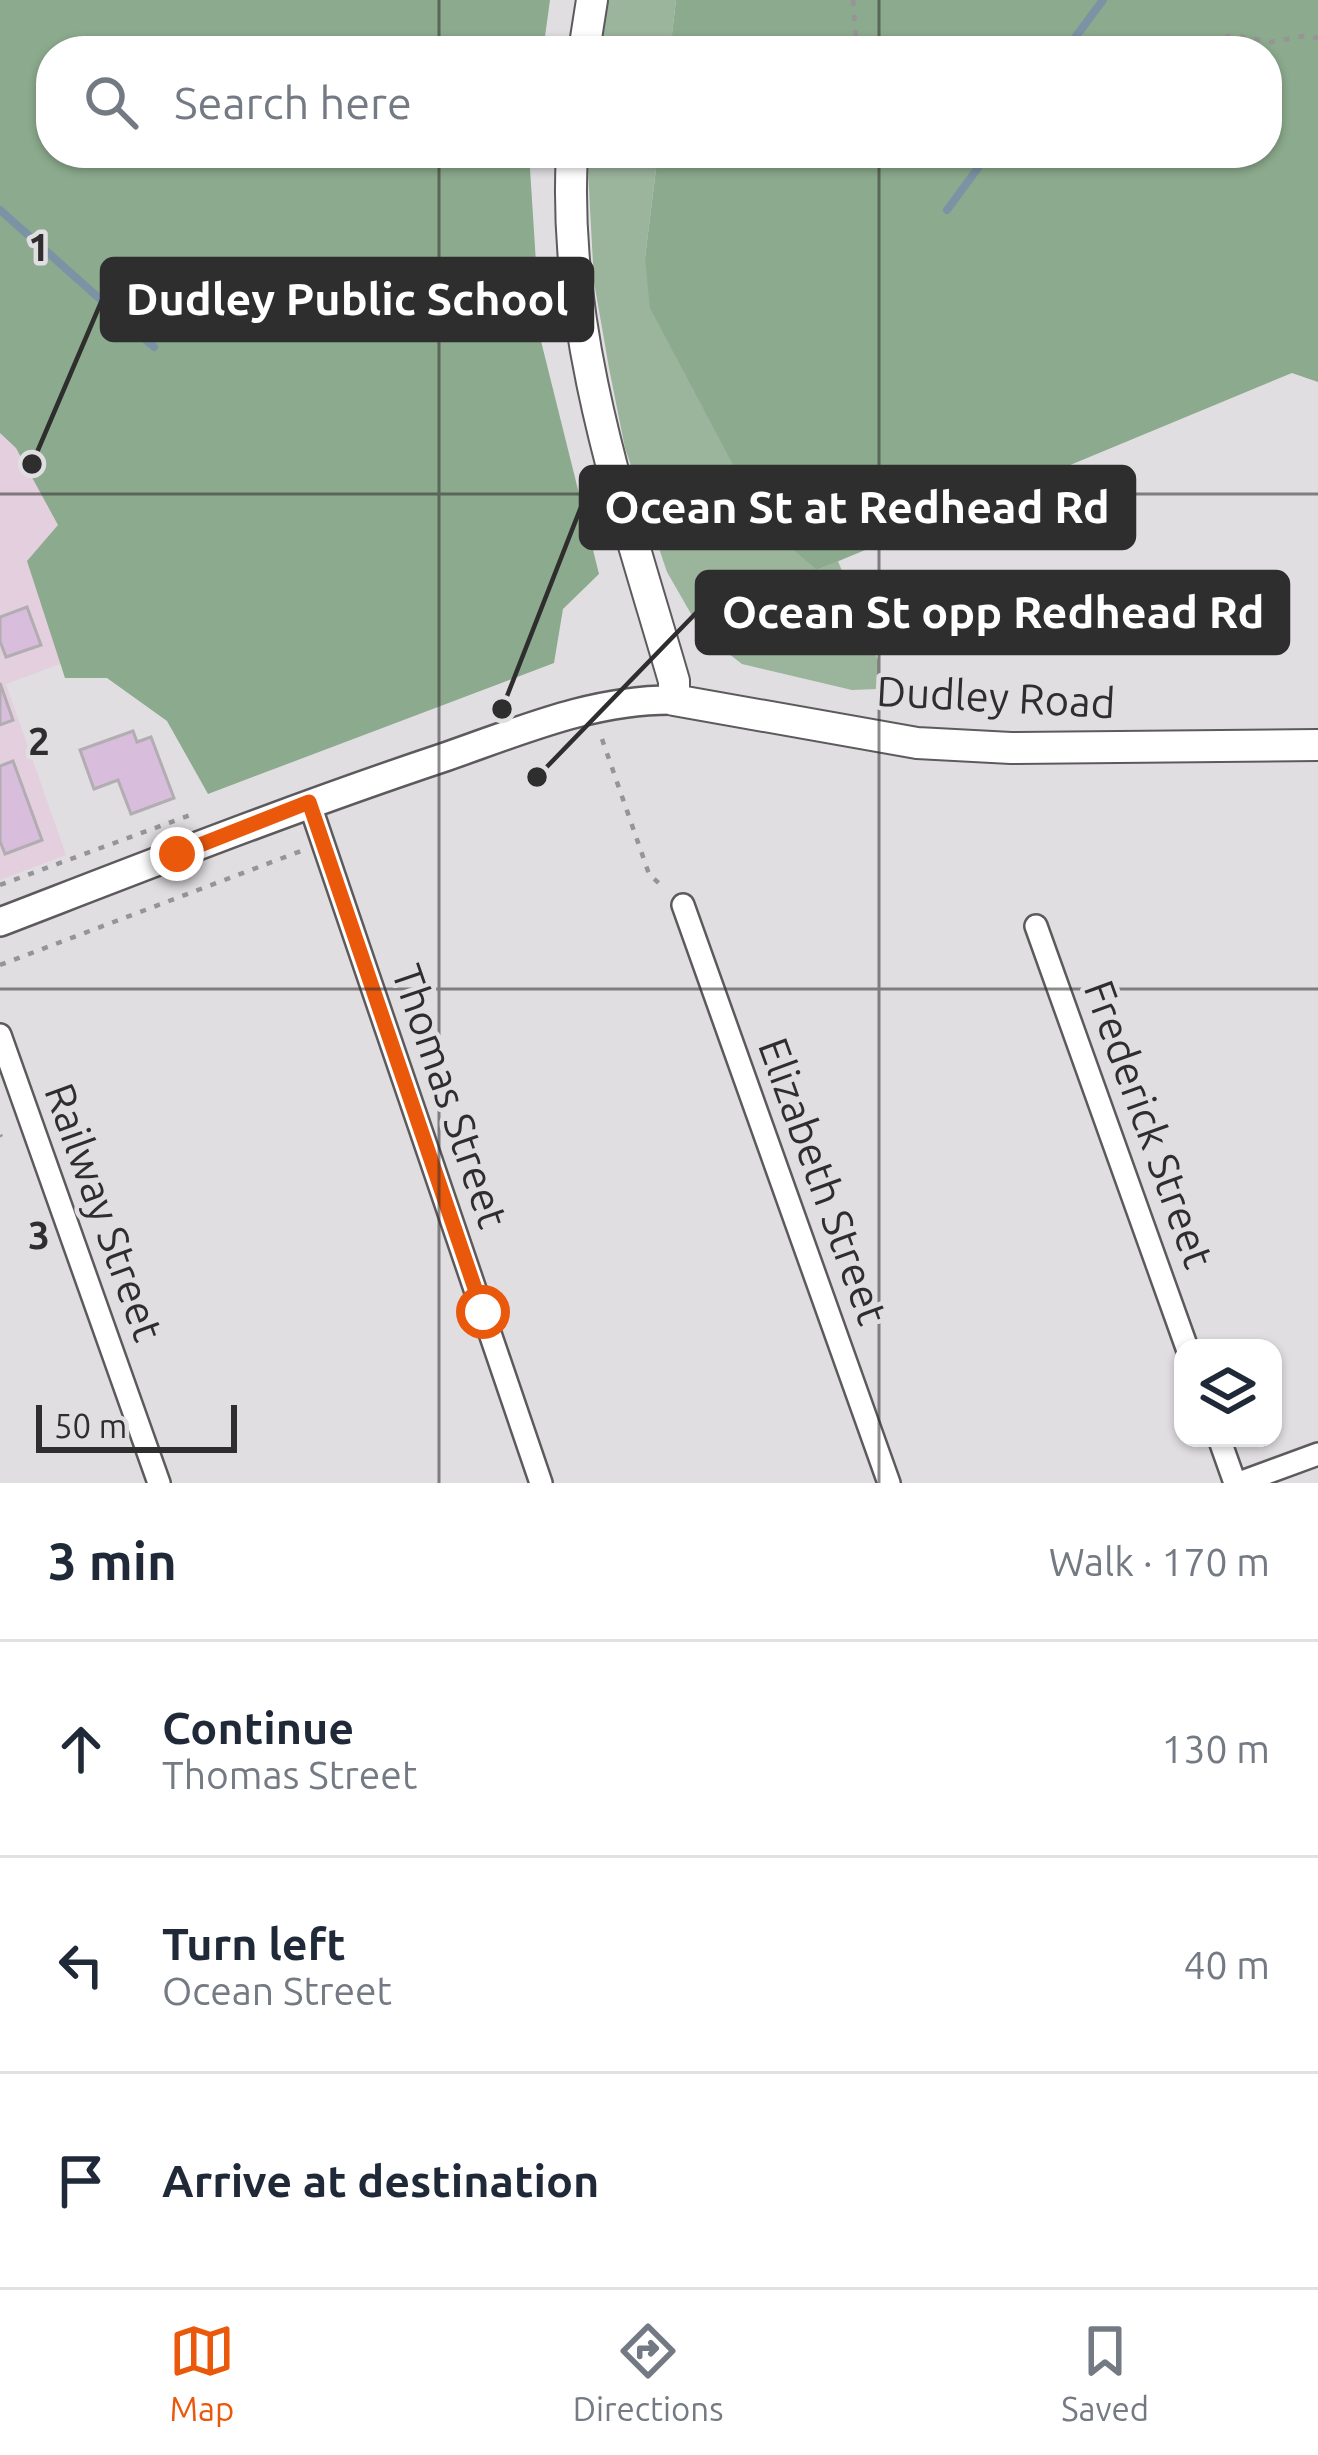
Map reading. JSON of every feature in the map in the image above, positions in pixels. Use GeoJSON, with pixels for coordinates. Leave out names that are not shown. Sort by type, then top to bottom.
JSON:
{"type":"FeatureCollection","features":[{"type":"Feature","properties":{"kind":"main road"},"geometry":{"type":"LineString","coordinates":[[586,36],[592,0]]}},
{"type":"Feature","properties":{"kind":"main road"},"geometry":{"type":"LineString","coordinates":[[572,168],[574,275],[584,356],[674,681],[674,700]]}},
{"type":"Feature","properties":{"kind":"main road","name":"Dudley Road"},"geometry":{"type":"LineString","coordinates":[[674,700],[917,743],[1011,748],[1318,745]]}},
{"type":"Feature","properties":{"kind":"street"},"geometry":{"type":"LineString","coordinates":[[0,922],[309,802],[580,711],[633,700],[674,700]]}},
{"type":"Feature","properties":{"kind":"street","name":"Thomas Street"},"geometry":{"type":"LineString","coordinates":[[309,802],[541,1483]]}},
{"type":"Feature","properties":{"kind":"street","name":"Elizabeth Street"},"geometry":{"type":"LineString","coordinates":[[683,905],[889,1483]]}},
{"type":"Feature","properties":{"kind":"street","name":"Frederick Street"},"geometry":{"type":"LineString","coordinates":[[1036,926],[1184,1339]]}},
{"type":"Feature","properties":{"kind":"street","name":"Railway Street"},"geometry":{"type":"LineString","coordinates":[[0,1035],[159,1483]]}},
{"type":"Feature","properties":{"kind":"street"},"geometry":{"type":"LineString","coordinates":[[1223,1447],[1237,1483],[1318,1454]]}},
{"type":"Feature","properties":{"kind":"path"},"geometry":{"type":"LineString","coordinates":[[853,0],[855,36]]}},
{"type":"Feature","properties":{"kind":"path"},"geometry":{"type":"LineString","coordinates":[[1282,40],[1318,38]]}},
{"type":"Feature","properties":{"kind":"path"},"geometry":{"type":"LineString","coordinates":[[602,740],[649,874],[683,905]]}},
{"type":"Feature","properties":{"kind":"path"},"geometry":{"type":"LineString","coordinates":[[0,885],[193,814]]}},
{"type":"Feature","properties":{"kind":"path"},"geometry":{"type":"LineString","coordinates":[[0,965],[323,842]]}},
{"type":"Feature","properties":{"kind":"shaded area"},"geometry":{"type":"Polygon","coordinates":[[[0,290],[128,639],[6,684],[66,855],[0,880],[0,290]]]}},
{"type":"Feature","properties":{"kind":"green space"},"geometry":{"type":"Polygon","coordinates":[[[0,0],[550,0],[545,36],[36,36],[36,168],[530,168],[541,341],[599,574],[563,609],[554,663],[208,794],[167,721],[107,678],[65,678],[27,561],[58,525],[16,448],[0,433],[0,0]]]}},
{"type":"Feature","properties":{"kind":"green space"},"geometry":{"type":"Polygon","coordinates":[[[607,0],[676,0],[672,36],[599,36],[607,0]]]}},
{"type":"Feature","properties":{"kind":"green space"},"geometry":{"type":"Polygon","coordinates":[[[676,0],[1318,0],[1318,382],[1292,373],[817,570],[765,525],[650,308],[645,258],[656,168],[1282,168],[1282,36],[672,36],[676,0]]]}},
{"type":"Feature","properties":{"kind":"green space"},"geometry":{"type":"Polygon","coordinates":[[[588,168],[656,168],[645,258],[817,570],[838,561],[878,660],[878,689],[852,690],[742,664],[702,633],[667,572],[625,448],[594,282],[588,168]]]}},
{"type":"Feature","properties":{"kind":"building"},"geometry":{"type":"Polygon","coordinates":[[[27,607],[41,645],[6,657],[0,617],[27,607]]]}},
{"type":"Feature","properties":{"kind":"building"},"geometry":{"type":"Polygon","coordinates":[[[0,683],[13,720],[0,725],[0,683]]]}},
{"type":"Feature","properties":{"kind":"building"},"geometry":{"type":"Polygon","coordinates":[[[133,731],[137,742],[151,737],[174,798],[131,814],[118,780],[94,789],[80,750],[133,731]]]}},
{"type":"Feature","properties":{"kind":"building"},"geometry":{"type":"Polygon","coordinates":[[[13,761],[42,840],[5,854],[0,841],[0,766],[13,761]]]}},
{"type":"Feature","properties":{"kind":"waterway"},"geometry":{"type":"LineString","coordinates":[[1076,36],[1103,0]]}},
{"type":"Feature","properties":{"kind":"waterway"},"geometry":{"type":"LineString","coordinates":[[947,210],[978,168]]}},
{"type":"Feature","properties":{"kind":"waterway"},"geometry":{"type":"LineString","coordinates":[[0,210],[154,347]]}},
{"type":"Feature","properties":{"kind":"place","name":"Dudley Public School"},"geometry":{"type":"Point","coordinates":[32,464]}},
{"type":"Feature","properties":{"kind":"place","name":"Ocean St at Redhead Rd"},"geometry":{"type":"Point","coordinates":[502,709]}},
{"type":"Feature","properties":{"kind":"place","name":"Ocean St opp Redhead Rd"},"geometry":{"type":"Point","coordinates":[537,777]}},
{"type":"Feature","properties":{"kind":"route"},"geometry":{"type":"LineString","coordinates":[[177,854],[309,802],[483,1312]]}}]}
